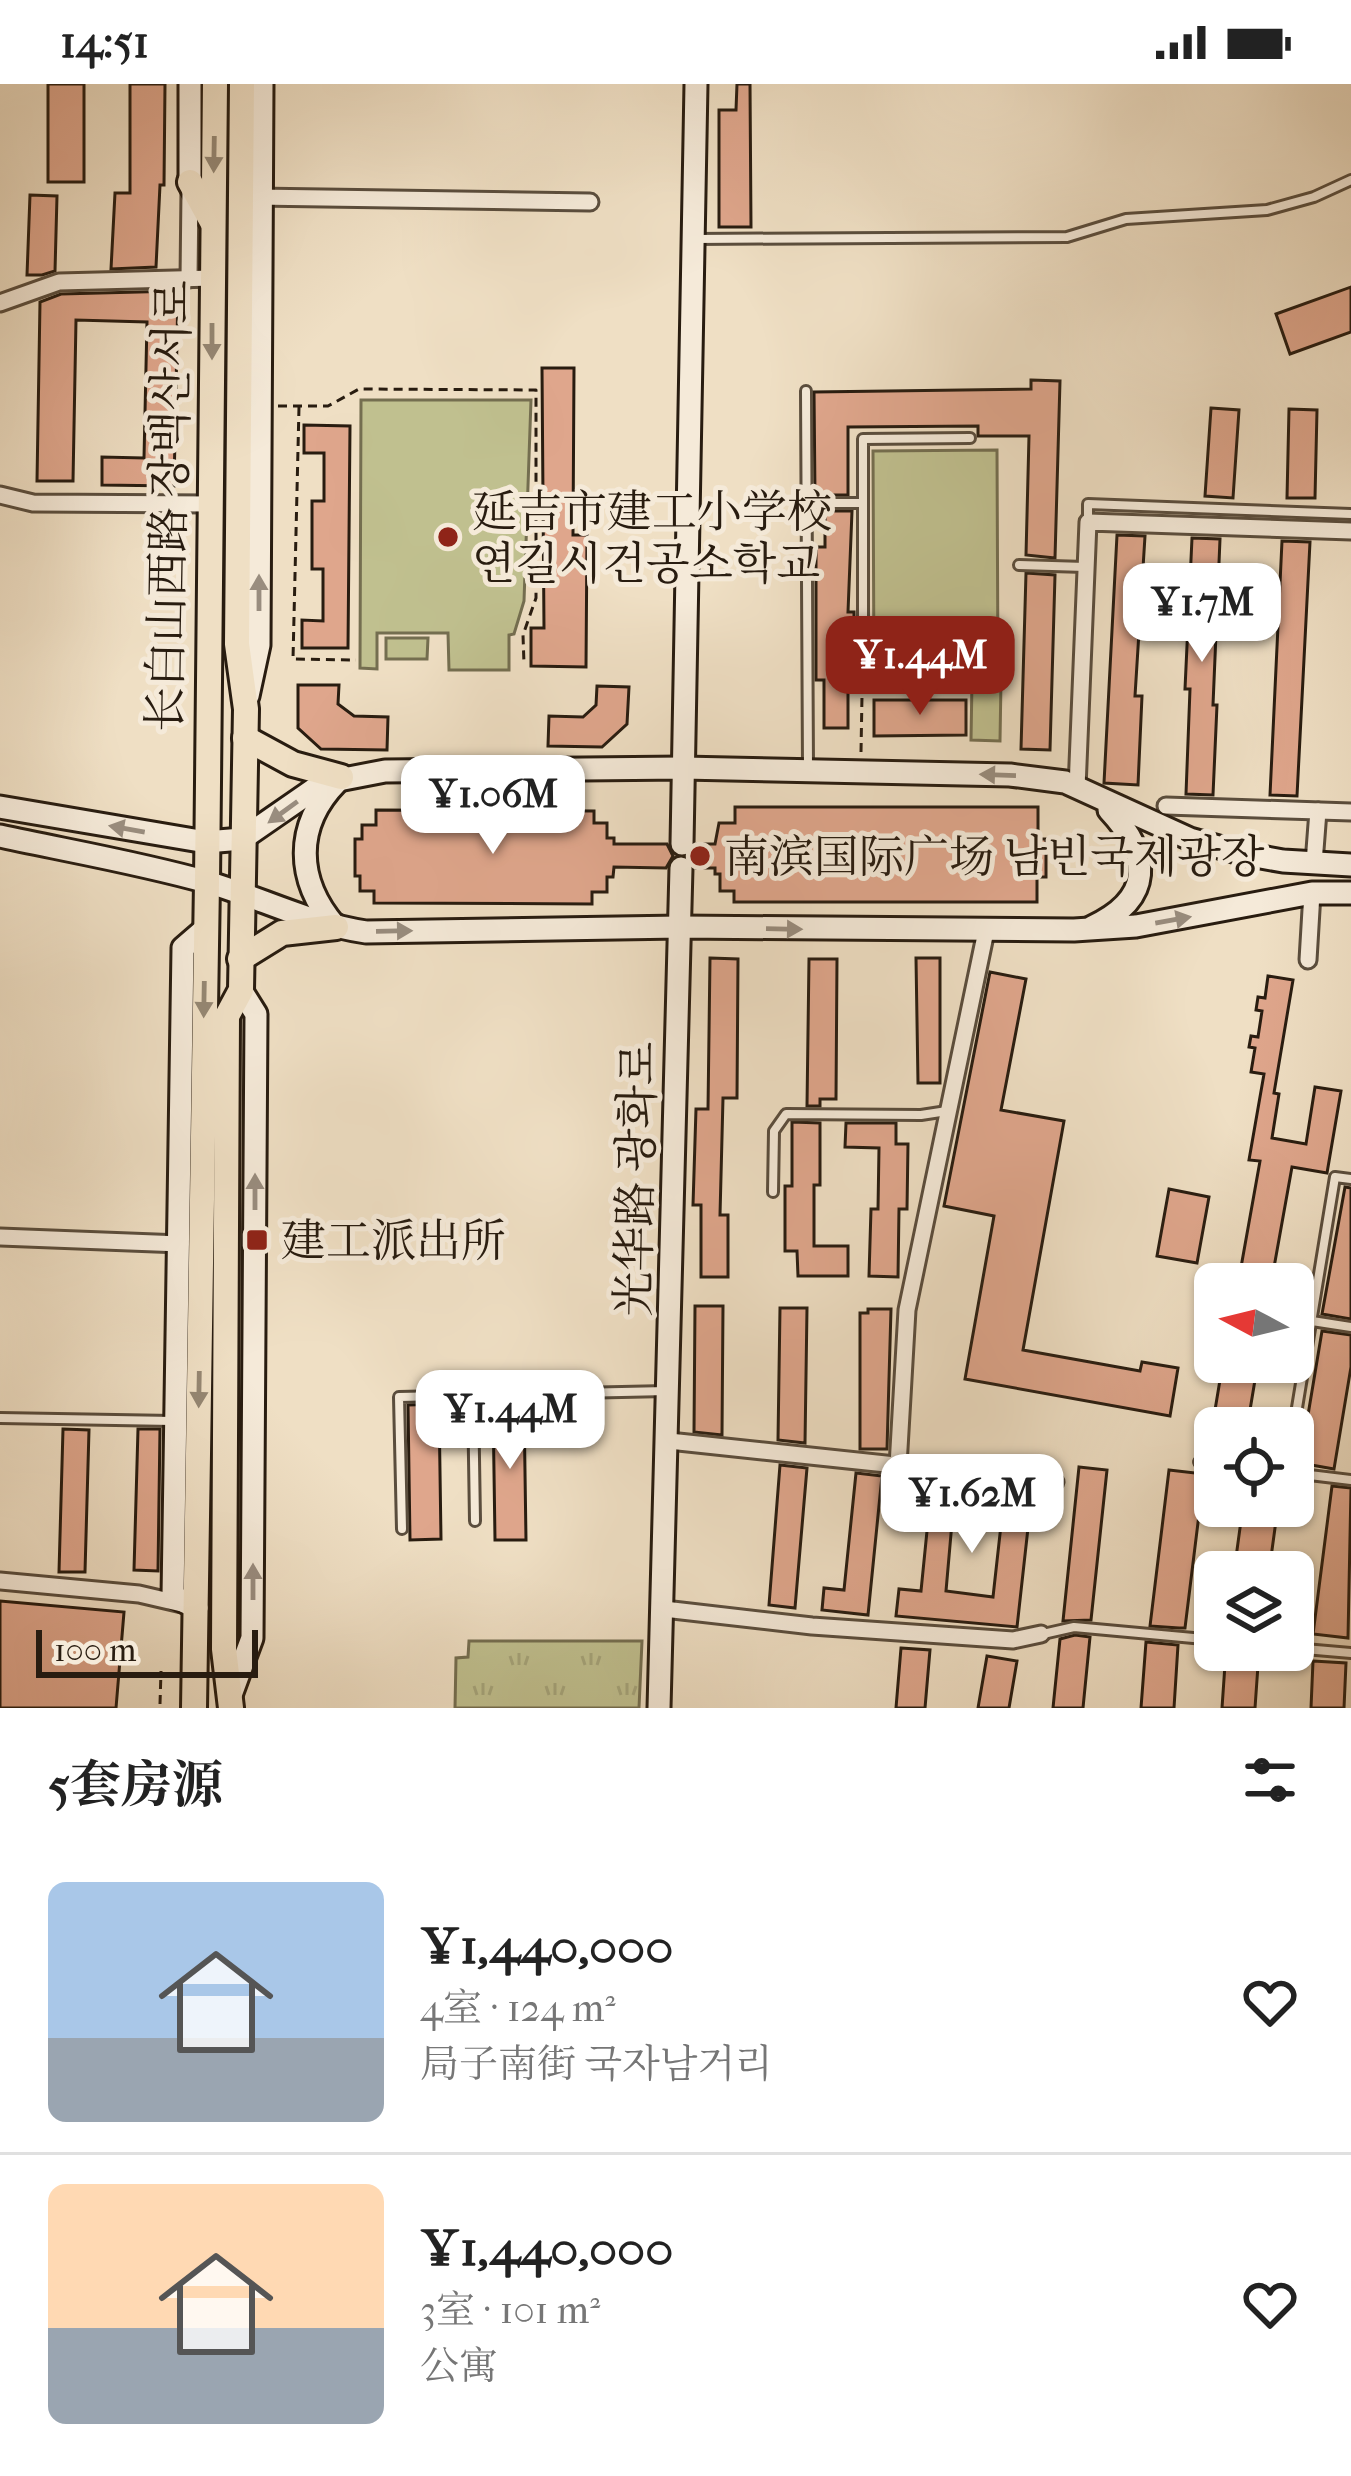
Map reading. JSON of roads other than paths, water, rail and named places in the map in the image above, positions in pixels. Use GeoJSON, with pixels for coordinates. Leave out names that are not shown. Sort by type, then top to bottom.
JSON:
{"type":"FeatureCollection","features":[{"type":"Feature","properties":{"kind":"main road"},"geometry":{"type":"LineString","coordinates":[[190,84],[190,182],[213,224]]}},
{"type":"Feature","properties":{"kind":"main road","name":"长白山西路 장백산서로"},"geometry":{"type":"LineString","coordinates":[[190,1708],[196,1608],[212,504],[201,279],[213,224],[214,84]]}},
{"type":"Feature","properties":{"kind":"main road","name":"长白山西路 장백산서로"},"geometry":{"type":"LineString","coordinates":[[242,84],[250,197]]}},
{"type":"Feature","properties":{"kind":"main road","name":"长白山西路 장백산서로"},"geometry":{"type":"LineString","coordinates":[[231,1702],[224,1649],[227,1016],[241,990],[246,709],[237,644],[250,197],[262,84]]}},
{"type":"Feature","properties":{"kind":"main road"},"geometry":{"type":"LineString","coordinates":[[682,844],[696,84]]}},
{"type":"Feature","properties":{"kind":"main road"},"geometry":{"type":"LineString","coordinates":[[245,738],[293,764],[341,777]]}},
{"type":"Feature","properties":{"kind":"main road"},"geometry":{"type":"LineString","coordinates":[[0,807],[206,842],[242,839],[323,783],[385,771],[683,768],[1033,776],[1078,788],[1190,838],[1244,854],[1351,865]]}},
{"type":"Feature","properties":{"kind":"main road"},"geometry":{"type":"LineString","coordinates":[[336,927],[311,894],[305,858],[312,820],[341,777]]}},
{"type":"Feature","properties":{"kind":"main road"},"geometry":{"type":"LineString","coordinates":[[1086,929],[1121,908],[1135,887],[1140,867],[1136,842],[1100,800]]}},
{"type":"Feature","properties":{"kind":"main road"},"geometry":{"type":"LineString","coordinates":[[0,836],[207,882],[336,927],[366,932],[1086,929],[1136,926],[1312,893],[1351,893]]}},
{"type":"Feature","properties":{"kind":"main road","name":"光华路 광화로"},"geometry":{"type":"LineString","coordinates":[[659,1708],[681,868]]}},
{"type":"Feature","properties":{"kind":"main road"},"geometry":{"type":"LineString","coordinates":[[241,959],[282,933],[336,927]]}},
{"type":"Feature","properties":{"kind":"main road","name":"长白山西路 장백산서로"},"geometry":{"type":"LineString","coordinates":[[196,1608],[173,1596],[174,1421],[181,1244],[183,948],[206,929]]}},
{"type":"Feature","properties":{"kind":"street"},"geometry":{"type":"LineString","coordinates":[[0,303],[59,282],[201,279],[190,182]]}},
{"type":"Feature","properties":{"kind":"street"},"geometry":{"type":"LineString","coordinates":[[250,197],[590,202]]}},
{"type":"Feature","properties":{"kind":"street"},"geometry":{"type":"LineString","coordinates":[[0,495],[33,502],[212,504]]}},
{"type":"Feature","properties":{"kind":"street"},"geometry":{"type":"LineString","coordinates":[[1078,788],[1088,522],[1351,531]]}},
{"type":"Feature","properties":{"kind":"street"},"geometry":{"type":"LineString","coordinates":[[1166,806],[1351,812]]}},
{"type":"Feature","properties":{"kind":"street"},"geometry":{"type":"LineString","coordinates":[[1313,862],[1318,811]]}},
{"type":"Feature","properties":{"kind":"street"},"geometry":{"type":"LineString","coordinates":[[1308,960],[1312,893]]}},
{"type":"Feature","properties":{"kind":"street"},"geometry":{"type":"LineString","coordinates":[[898,1466],[907,1310],[986,931]]}},
{"type":"Feature","properties":{"kind":"street"},"geometry":{"type":"LineString","coordinates":[[0,1237],[181,1244]]}},
{"type":"Feature","properties":{"kind":"street"},"geometry":{"type":"LineString","coordinates":[[669,1441],[1055,1482]]}},
{"type":"Feature","properties":{"kind":"street"},"geometry":{"type":"LineString","coordinates":[[0,1581],[140,1594],[196,1608]]}},
{"type":"Feature","properties":{"kind":"street"},"geometry":{"type":"LineString","coordinates":[[664,1609],[812,1626],[1012,1640],[1041,1634]]}},
{"type":"Feature","properties":{"kind":"lane"},"geometry":{"type":"LineString","coordinates":[[693,239],[1067,237],[1126,219],[1267,210],[1351,180]]}},
{"type":"Feature","properties":{"kind":"lane"},"geometry":{"type":"LineString","coordinates":[[806,392],[808,770]]}},
{"type":"Feature","properties":{"kind":"lane"},"geometry":{"type":"LineString","coordinates":[[965,686],[862,685],[863,439],[970,438]]}},
{"type":"Feature","properties":{"kind":"lane"},"geometry":{"type":"LineString","coordinates":[[807,503],[862,503]]}},
{"type":"Feature","properties":{"kind":"lane"},"geometry":{"type":"LineString","coordinates":[[1088,522],[1088,504],[1351,514]]}},
{"type":"Feature","properties":{"kind":"lane"},"geometry":{"type":"LineString","coordinates":[[1019,565],[1086,567]]}},
{"type":"Feature","properties":{"kind":"lane"},"geometry":{"type":"LineString","coordinates":[[773,1192],[774,1131],[786,1114],[921,1115],[949,1110]]}},
{"type":"Feature","properties":{"kind":"lane"},"geometry":{"type":"LineString","coordinates":[[1314,1308],[1335,1177],[1351,1179]]}},
{"type":"Feature","properties":{"kind":"lane"},"geometry":{"type":"LineString","coordinates":[[1314,1321],[1351,1327]]}},
{"type":"Feature","properties":{"kind":"lane"},"geometry":{"type":"LineString","coordinates":[[402,1529],[399,1397],[669,1391]]}},
{"type":"Feature","properties":{"kind":"lane"},"geometry":{"type":"LineString","coordinates":[[473,1396],[475,1521]]}},
{"type":"Feature","properties":{"kind":"lane"},"geometry":{"type":"LineString","coordinates":[[0,1418],[174,1421]]}},
{"type":"Feature","properties":{"kind":"lane"},"geometry":{"type":"LineString","coordinates":[[1314,1476],[1351,1480]]}},
{"type":"Feature","properties":{"kind":"lane"},"geometry":{"type":"LineString","coordinates":[[1041,1634],[1074,1627],[1194,1638]]}},
{"type":"Feature","properties":{"kind":"lane"},"geometry":{"type":"LineString","coordinates":[[1314,1650],[1351,1653]]}},
{"type":"Feature","properties":{"kind":"place","name":"延吉市建工小学校 연길시건공소학교"},"geometry":{"type":"Point","coordinates":[448,537]}},
{"type":"Feature","properties":{"kind":"place","name":"南滨国际广场 남빈국제광장"},"geometry":{"type":"Point","coordinates":[700,856]}},
{"type":"Feature","properties":{"kind":"place","name":"建工派出所"},"geometry":{"type":"Point","coordinates":[257,1240]}}]}
